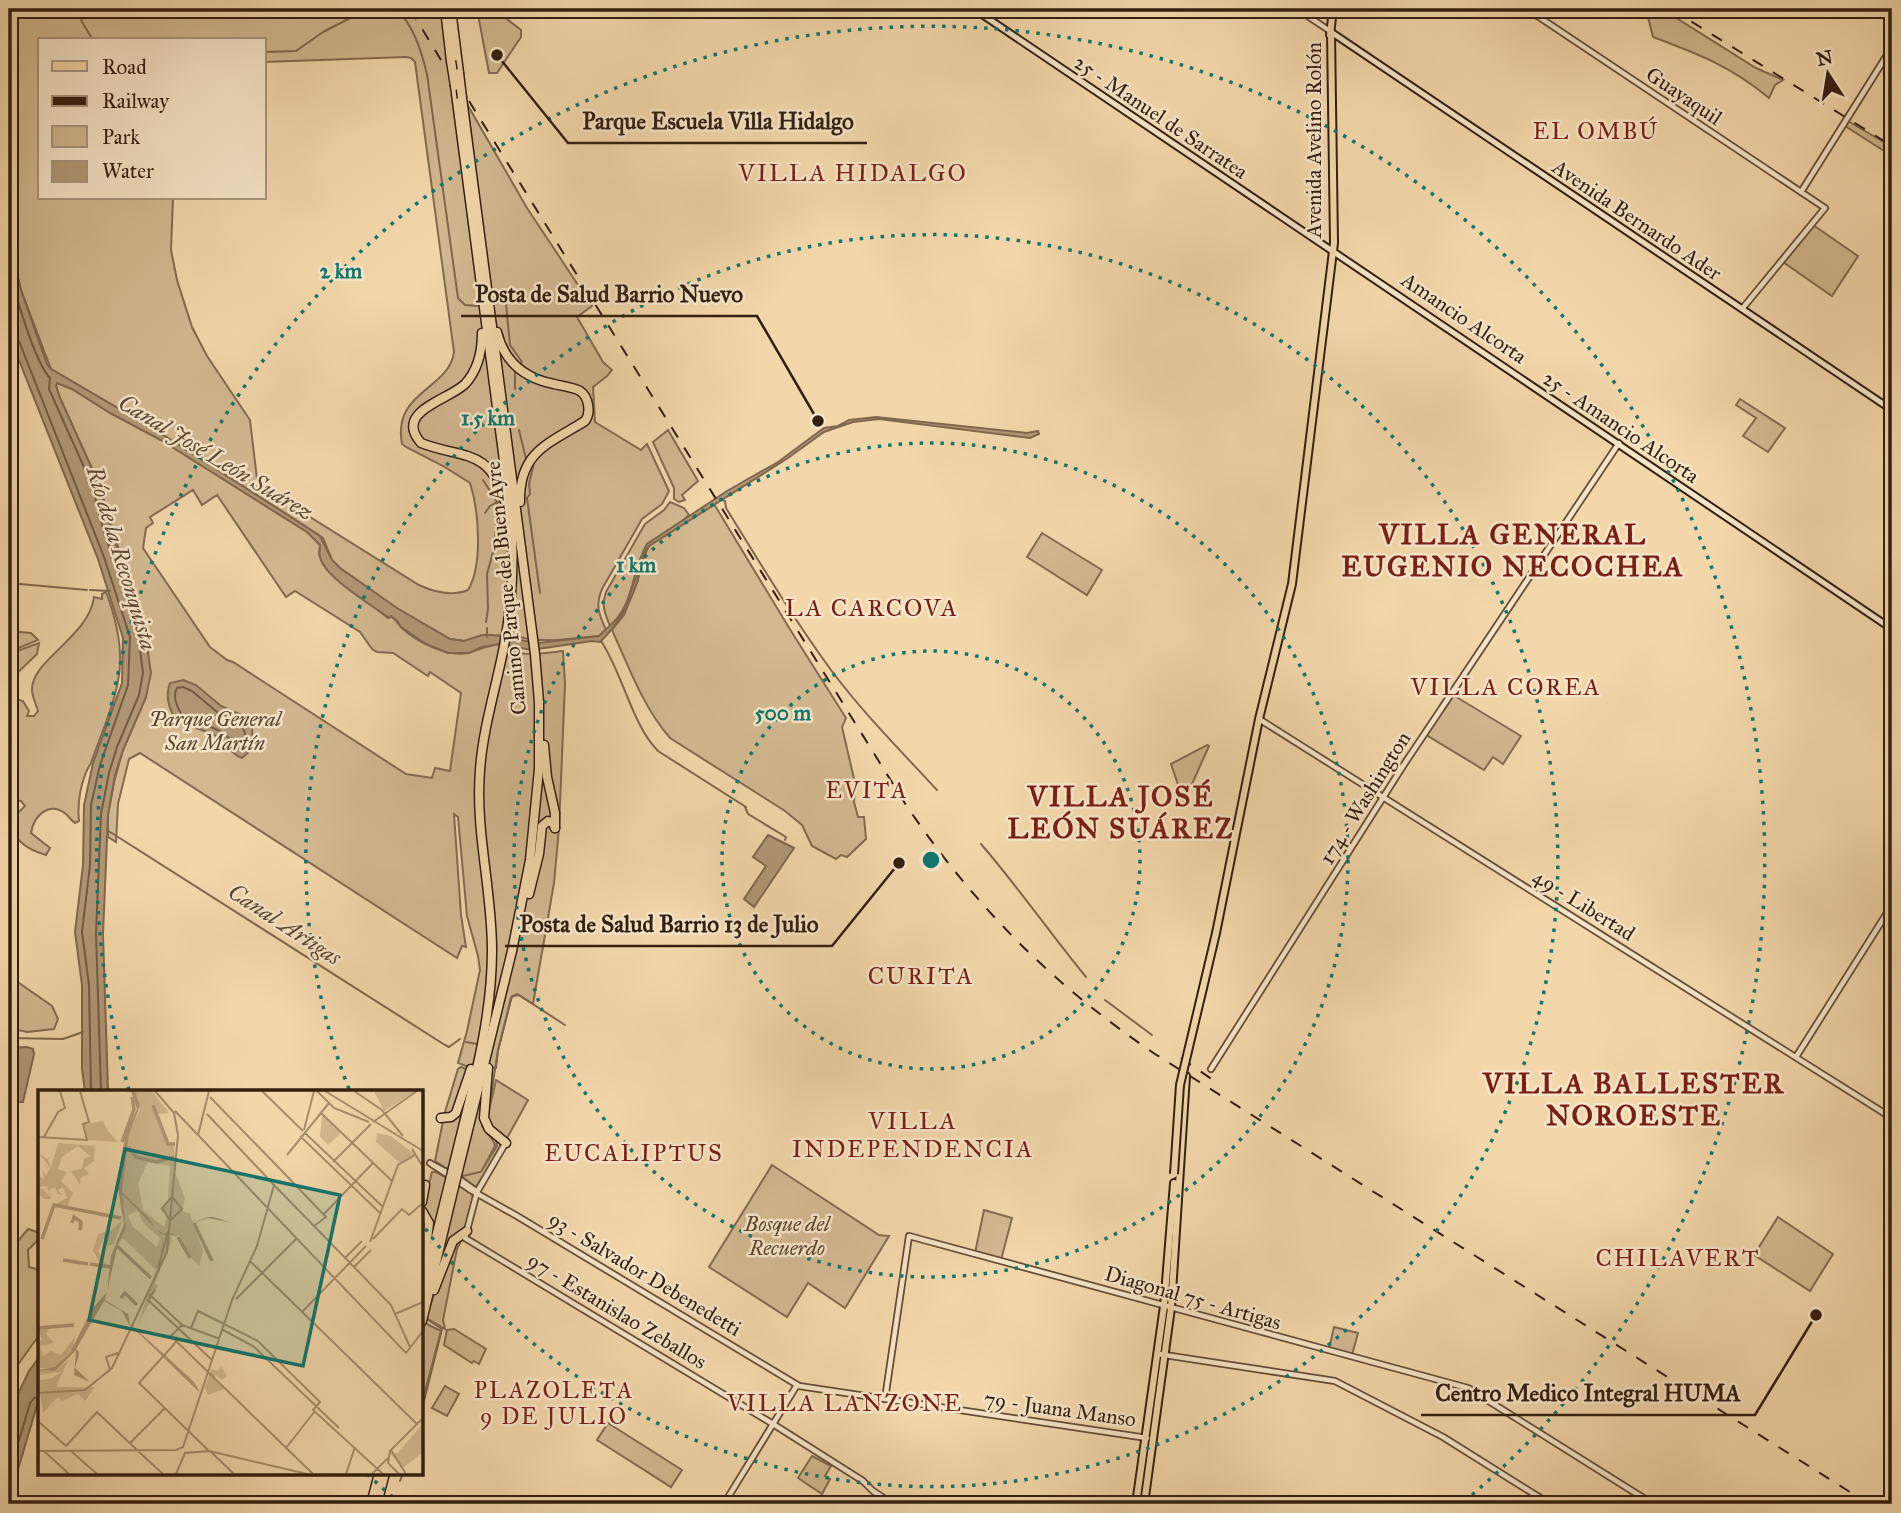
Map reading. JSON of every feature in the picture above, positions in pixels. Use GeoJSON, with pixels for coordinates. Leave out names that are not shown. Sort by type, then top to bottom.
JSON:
{"type":"FeatureCollection","features":[{"type":"Feature","properties":{"kind":"highway","name":"Camino Parque del Buen Ayre"},"geometry":{"type":"LineString","coordinates":[[424,1310],[526,885],[536,818],[539,769],[535,654],[516,536],[444,9]]}},
{"type":"Feature","properties":{"kind":"highway","name":"Camino Parque del Buen Ayre"},"geometry":{"type":"LineString","coordinates":[[451,9],[485,298]]}},
{"type":"Feature","properties":{"kind":"highway"},"geometry":{"type":"LineString","coordinates":[[485,298],[501,346],[513,365],[541,382],[580,391],[587,401],[587,419],[546,443],[526,467],[520,487],[516,536]]}},
{"type":"Feature","properties":{"kind":"highway"},"geometry":{"type":"LineString","coordinates":[[485,298],[482,340],[476,368],[456,392],[418,412],[415,419],[416,436],[421,443],[469,456],[491,472],[504,499],[516,536]]}},
{"type":"Feature","properties":{"kind":"highway","name":"Camino Parque del Buen Ayre"},"geometry":{"type":"LineString","coordinates":[[489,1032],[492,953],[479,816],[480,774],[487,717],[504,648],[516,536]]}},
{"type":"Feature","properties":{"kind":"highway"},"geometry":{"type":"LineString","coordinates":[[514,939],[538,861],[542,826],[548,821],[553,823],[555,828],[538,693]]}},
{"type":"Feature","properties":{"kind":"highway"},"geometry":{"type":"LineString","coordinates":[[441,1118],[456,1113],[489,1032]]}},
{"type":"Feature","properties":{"kind":"highway"},"geometry":{"type":"LineString","coordinates":[[489,1032],[483,1113],[489,1129],[506,1143]]}},
{"type":"Feature","properties":{"kind":"highway"},"geometry":{"type":"LineString","coordinates":[[424,1191],[425,1185]]}},
{"type":"Feature","properties":{"kind":"highway","name":"Camino Parque del Buen Ayre"},"geometry":{"type":"LineString","coordinates":[[424,1287],[452,1186]]}},
{"type":"Feature","properties":{"kind":"highway"},"geometry":{"type":"LineString","coordinates":[[424,1214],[429,1223],[424,1263]]}},
{"type":"Feature","properties":{"kind":"highway"},"geometry":{"type":"LineString","coordinates":[[424,1314],[452,1242],[463,1235]]}},
{"type":"Feature","properties":{"kind":"highway"},"geometry":{"type":"LineString","coordinates":[[371,1504],[377,1498],[379,1480]]}},
{"type":"Feature","properties":{"kind":"main road","name":"25 - Manuel de Sarratea"},"geometry":{"type":"LineString","coordinates":[[974,9],[1332,249]]}},
{"type":"Feature","properties":{"kind":"main road"},"geometry":{"type":"LineString","coordinates":[[979,9],[1332,249]]}},
{"type":"Feature","properties":{"kind":"main road","name":"Avenida Avelino Rolón"},"geometry":{"type":"LineString","coordinates":[[1176,1174],[1181,1085],[1209,966],[1259,719],[1292,588],[1332,249],[1333,9]]}},
{"type":"Feature","properties":{"kind":"main road","name":"Avenida Bernardo Ader"},"geometry":{"type":"LineString","coordinates":[[1331,32],[1892,410]]}},
{"type":"Feature","properties":{"kind":"main road","name":"25 - Amancio Alcorta"},"geometry":{"type":"LineString","coordinates":[[1332,249],[1619,443]]}},
{"type":"Feature","properties":{"kind":"main road"},"geometry":{"type":"LineString","coordinates":[[1619,443],[1892,627]]}},
{"type":"Feature","properties":{"kind":"main road"},"geometry":{"type":"LineString","coordinates":[[1167,1307],[1176,1174]]}},
{"type":"Feature","properties":{"kind":"main road"},"geometry":{"type":"LineString","coordinates":[[1136,1504],[1149,1438],[1167,1307],[1176,1174]]}},
{"type":"Feature","properties":{"kind":"main road"},"geometry":{"type":"LineString","coordinates":[[1166,1237],[1172,1223]]}},
{"type":"Feature","properties":{"kind":"main road"},"geometry":{"type":"LineString","coordinates":[[1143,1504],[1149,1438]]}},
{"type":"Feature","properties":{"kind":"street"},"geometry":{"type":"LineString","coordinates":[[1297,9],[1331,32]]}},
{"type":"Feature","properties":{"kind":"street","name":"Guayaquil"},"geometry":{"type":"LineString","coordinates":[[1528,9],[1825,208],[1742,309]]}},
{"type":"Feature","properties":{"kind":"street"},"geometry":{"type":"LineString","coordinates":[[1801,192],[1892,47]]}},
{"type":"Feature","properties":{"kind":"street","name":"174 - Washington"},"geometry":{"type":"LineString","coordinates":[[1211,1069],[1383,797],[1619,443]]}},
{"type":"Feature","properties":{"kind":"street","name":"49 - Libertad"},"geometry":{"type":"LineString","coordinates":[[1259,719],[1892,1118]]}},
{"type":"Feature","properties":{"kind":"street"},"geometry":{"type":"LineString","coordinates":[[1796,1057],[1892,905]]}},
{"type":"Feature","properties":{"kind":"street"},"geometry":{"type":"LineString","coordinates":[[463,1235],[477,1192],[506,1143]]}},
{"type":"Feature","properties":{"kind":"street","name":"93 - Salvador Debenedetti"},"geometry":{"type":"LineString","coordinates":[[477,1192],[430,1163],[797,1385]]}},
{"type":"Feature","properties":{"kind":"street","name":"97 - Estanislao Zeballos"},"geometry":{"type":"LineString","coordinates":[[463,1235],[774,1424],[863,1481],[893,1504]]}},
{"type":"Feature","properties":{"kind":"street","name":"Diagonal 75 - Artigas"},"geometry":{"type":"LineString","coordinates":[[885,1399],[909,1236],[1468,1388],[1653,1504]]}},
{"type":"Feature","properties":{"kind":"street"},"geometry":{"type":"LineString","coordinates":[[1161,1355],[1332,1380],[1443,1437],[1550,1504]]}},
{"type":"Feature","properties":{"kind":"street"},"geometry":{"type":"LineString","coordinates":[[735,1504],[727,1499],[797,1385]]}},
{"type":"Feature","properties":{"kind":"street","name":"79 - Juana Manso"},"geometry":{"type":"LineString","coordinates":[[797,1385],[1149,1438]]}},
{"type":"Feature","properties":{"kind":"green space"},"geometry":{"type":"Polygon","coordinates":[[[10,9],[445,9],[464,153],[472,141],[467,104],[527,208],[592,306],[577,317],[603,362],[612,370],[593,387],[595,422],[641,450],[647,444],[669,491],[662,504],[642,519],[602,589],[599,610],[606,630],[599,636],[533,640],[506,634],[464,641],[450,639],[396,608],[340,568],[332,560],[323,538],[157,431],[51,369],[21,290],[14,261],[10,9]],[[38,38],[38,200],[173,200],[171,250],[177,280],[192,327],[207,356],[250,420],[257,479],[262,487],[419,585],[443,593],[455,593],[468,590],[478,553],[476,508],[470,483],[402,444],[401,426],[405,413],[442,375],[450,365],[454,352],[415,62],[406,57],[266,62],[266,38],[38,38]]]}},
{"type":"Feature","properties":{"kind":"green space"},"geometry":{"type":"Polygon","coordinates":[[[477,9],[494,9],[521,30],[521,37],[497,73],[489,73],[477,9]]]}},
{"type":"Feature","properties":{"kind":"green space"},"geometry":{"type":"Polygon","coordinates":[[[1640,9],[1662,9],[1756,68],[1783,80],[1775,85],[1769,98],[1727,69],[1653,37],[1647,13],[1640,9]]]}},
{"type":"Feature","properties":{"kind":"green space"},"geometry":{"type":"Polygon","coordinates":[[[1848,121],[1892,147],[1892,156],[1845,126],[1848,121]]]}},
{"type":"Feature","properties":{"kind":"green space"},"geometry":{"type":"Polygon","coordinates":[[[1813,225],[1858,256],[1832,296],[1783,262],[1813,225]]]}},
{"type":"Feature","properties":{"kind":"green space","name":"Parque General San Martín"},"geometry":{"type":"Polygon","coordinates":[[[57,383],[72,389],[161,440],[307,532],[320,545],[319,555],[328,570],[424,643],[442,651],[460,654],[500,644],[506,649],[522,653],[563,651],[565,684],[554,883],[533,1004],[517,994],[511,998],[496,1068],[458,1063],[480,970],[467,916],[458,817],[454,814],[461,915],[466,947],[462,946],[457,958],[140,753],[129,759],[118,804],[116,842],[108,837],[108,815],[114,782],[123,750],[146,697],[148,647],[99,484],[57,383]],[[193,490],[150,517],[153,523],[146,528],[143,548],[210,647],[406,774],[432,778],[435,768],[450,771],[461,693],[430,672],[428,676],[393,653],[372,649],[360,632],[295,591],[286,597],[217,495],[202,505],[193,490]]]}},
{"type":"Feature","properties":{"kind":"green space"},"geometry":{"type":"Polygon","coordinates":[[[1740,399],[1785,428],[1768,452],[1743,436],[1756,418],[1736,405],[1740,399]]]}},
{"type":"Feature","properties":{"kind":"green space"},"geometry":{"type":"Polygon","coordinates":[[[668,430],[698,481],[682,495],[685,500],[679,502],[674,499],[674,488],[653,442],[668,430]]]}},
{"type":"Feature","properties":{"kind":"green space"},"geometry":{"type":"Polygon","coordinates":[[[670,502],[684,508],[689,515],[647,544],[624,607],[610,626],[604,605],[606,592],[645,524],[670,502]]]}},
{"type":"Feature","properties":{"kind":"green space"},"geometry":{"type":"Polygon","coordinates":[[[714,504],[846,718],[842,727],[855,783],[854,802],[858,817],[864,817],[866,839],[847,857],[841,855],[836,859],[812,846],[802,825],[785,811],[670,738],[644,700],[612,630],[624,615],[649,546],[714,504]]]}},
{"type":"Feature","properties":{"kind":"green space"},"geometry":{"type":"Polygon","coordinates":[[[1042,533],[1102,570],[1087,595],[1027,557],[1042,533]]]}},
{"type":"Feature","properties":{"kind":"green space"},"geometry":{"type":"Polygon","coordinates":[[[106,592],[119,640],[120,660],[114,698],[82,783],[79,821],[75,823],[60,810],[54,809],[43,812],[35,821],[31,833],[50,848],[46,855],[22,843],[12,827],[11,820],[25,806],[21,801],[11,800],[9,803],[9,697],[23,701],[29,711],[27,716],[34,716],[38,711],[32,692],[34,679],[82,624],[94,597],[102,599],[102,594],[106,592]]]}},
{"type":"Feature","properties":{"kind":"green space"},"geometry":{"type":"Polygon","coordinates":[[[9,631],[31,633],[38,640],[9,652],[9,631]]]}},
{"type":"Feature","properties":{"kind":"green space"},"geometry":{"type":"Polygon","coordinates":[[[39,643],[37,654],[9,681],[9,654],[39,643]]]}},
{"type":"Feature","properties":{"kind":"green space"},"geometry":{"type":"Polygon","coordinates":[[[1453,695],[1521,736],[1503,764],[1493,757],[1484,770],[1428,736],[1427,733],[1453,695]]]}},
{"type":"Feature","properties":{"kind":"green space"},"geometry":{"type":"Polygon","coordinates":[[[1209,746],[1184,802],[1171,764],[1209,746]]]}},
{"type":"Feature","properties":{"kind":"green space"},"geometry":{"type":"Polygon","coordinates":[[[9,976],[52,1006],[58,1019],[54,1029],[27,1032],[9,1028],[9,976]]]}},
{"type":"Feature","properties":{"kind":"green space"},"geometry":{"type":"Polygon","coordinates":[[[461,1067],[468,1070],[454,1111],[446,1115],[458,1069],[461,1067]]]}},
{"type":"Feature","properties":{"kind":"green space"},"geometry":{"type":"Polygon","coordinates":[[[486,1070],[482,1126],[503,1145],[476,1187],[460,1177],[486,1070]],[[487,1133],[495,1146],[481,1172],[497,1146],[496,1140],[487,1133]]]}},
{"type":"Feature","properties":{"kind":"green space"},"geometry":{"type":"Polygon","coordinates":[[[473,1071],[449,1170],[435,1161],[443,1121],[452,1118],[473,1071]]]}},
{"type":"Feature","properties":{"kind":"green space"},"geometry":{"type":"Polygon","coordinates":[[[496,1080],[528,1100],[506,1140],[496,1133],[487,1119],[496,1080]]]}},
{"type":"Feature","properties":{"kind":"green space","name":"Bosque del Recuerdo"},"geometry":{"type":"Polygon","coordinates":[[[772,1165],[879,1235],[889,1236],[845,1308],[808,1283],[787,1317],[709,1267],[772,1165]]]}},
{"type":"Feature","properties":{"kind":"green space"},"geometry":{"type":"Polygon","coordinates":[[[432,1172],[447,1178],[424,1276],[431,1222],[424,1203],[432,1172]]]}},
{"type":"Feature","properties":{"kind":"green space"},"geometry":{"type":"Polygon","coordinates":[[[458,1185],[473,1197],[466,1228],[455,1236],[435,1281],[458,1185]]]}},
{"type":"Feature","properties":{"kind":"green space"},"geometry":{"type":"Polygon","coordinates":[[[984,1210],[1012,1218],[1001,1260],[975,1253],[984,1210]]]}},
{"type":"Feature","properties":{"kind":"green space"},"geometry":{"type":"Polygon","coordinates":[[[1778,1217],[1833,1254],[1810,1291],[1754,1255],[1778,1217]]]}},
{"type":"Feature","properties":{"kind":"green space"},"geometry":{"type":"Polygon","coordinates":[[[28,1229],[38,1232],[38,1240],[28,1250],[29,1267],[38,1269],[38,1337],[14,1370],[9,1365],[9,1252],[28,1229]]]}},
{"type":"Feature","properties":{"kind":"green space"},"geometry":{"type":"Polygon","coordinates":[[[462,1239],[457,1249],[443,1320],[445,1329],[426,1318],[452,1243],[462,1239]]]}},
{"type":"Feature","properties":{"kind":"green space"},"geometry":{"type":"Polygon","coordinates":[[[425,1323],[441,1331],[424,1395],[425,1323]]]}},
{"type":"Feature","properties":{"kind":"green space"},"geometry":{"type":"Polygon","coordinates":[[[1334,1327],[1358,1333],[1352,1355],[1329,1349],[1334,1327]]]}},
{"type":"Feature","properties":{"kind":"green space"},"geometry":{"type":"Polygon","coordinates":[[[454,1329],[486,1349],[479,1364],[474,1361],[472,1363],[444,1345],[447,1330],[454,1329]]]}},
{"type":"Feature","properties":{"kind":"green space"},"geometry":{"type":"Polygon","coordinates":[[[445,1386],[459,1394],[447,1416],[432,1408],[445,1386]]]}},
{"type":"Feature","properties":{"kind":"green space"},"geometry":{"type":"Polygon","coordinates":[[[608,1423],[682,1470],[671,1487],[597,1440],[608,1423]]]}},
{"type":"Feature","properties":{"kind":"green space"},"geometry":{"type":"Polygon","coordinates":[[[812,1456],[831,1466],[825,1476],[830,1479],[822,1494],[798,1478],[812,1456]]]}},
{"type":"Feature","properties":{"kind":"water","name":"Río de la Reconquista"},"geometry":{"type":"Polygon","coordinates":[[[9,9],[12,17],[14,261],[21,290],[47,364],[320,536],[332,560],[340,568],[397,608],[450,639],[464,641],[482,635],[493,635],[538,643],[599,636],[625,609],[647,544],[727,491],[778,462],[824,428],[838,426],[849,420],[876,417],[1027,433],[1038,431],[1039,434],[1030,438],[879,419],[853,422],[824,432],[788,458],[649,546],[627,607],[600,642],[531,650],[500,644],[482,647],[469,653],[448,653],[426,644],[401,627],[391,616],[389,618],[339,582],[323,565],[320,545],[307,532],[161,440],[57,383],[60,398],[99,484],[145,632],[151,673],[146,697],[115,775],[108,815],[103,934],[108,1090],[85,1090],[82,1069],[82,985],[75,932],[83,865],[84,805],[93,763],[122,683],[123,638],[98,559],[9,335],[9,9]]]}},
{"type":"Feature","properties":{"kind":"water"},"geometry":{"type":"Polygon","coordinates":[[[183,680],[196,685],[221,706],[246,717],[252,728],[253,743],[250,751],[242,758],[235,755],[224,741],[216,736],[176,720],[168,702],[168,693],[170,683],[183,680]]]}},
{"type":"Feature","properties":{"kind":"water"},"geometry":{"type":"Polygon","coordinates":[[[768,835],[794,848],[754,907],[744,899],[766,866],[753,857],[768,835]]]}},
{"type":"Feature","properties":{"kind":"water"},"geometry":{"type":"Polygon","coordinates":[[[9,1048],[33,1049],[34,1054],[23,1102],[9,1102],[9,1048]]]}},
{"type":"Feature","properties":{"kind":"water"},"geometry":{"type":"Polygon","coordinates":[[[38,1359],[38,1402],[9,1500],[9,1413],[29,1371],[38,1359]]]}},
{"type":"Feature","properties":{"kind":"waterway"},"geometry":{"type":"LineString","coordinates":[[79,9],[82,22],[92,38]]}},
{"type":"Feature","properties":{"kind":"waterway"},"geometry":{"type":"LineString","coordinates":[[266,52],[296,51],[323,32],[368,9]]}},
{"type":"Feature","properties":{"kind":"waterway"},"geometry":{"type":"LineString","coordinates":[[397,9],[416,39],[427,74],[458,298],[465,305],[478,306]]}},
{"type":"Feature","properties":{"kind":"waterway"},"geometry":{"type":"LineString","coordinates":[[1892,137],[1888,144],[1892,150]]}},
{"type":"Feature","properties":{"kind":"waterway"},"geometry":{"type":"LineString","coordinates":[[493,304],[506,304],[510,345],[522,362],[520,365]]}},
{"type":"Feature","properties":{"kind":"waterway"},"geometry":{"type":"LineString","coordinates":[[515,370],[515,389]]}},
{"type":"Feature","properties":{"kind":"waterway"},"geometry":{"type":"LineString","coordinates":[[519,430],[526,459]]}},
{"type":"Feature","properties":{"kind":"waterway"},"geometry":{"type":"LineString","coordinates":[[527,498],[530,494],[529,484],[534,463]]}},
{"type":"Feature","properties":{"kind":"waterway"},"geometry":{"type":"LineString","coordinates":[[483,480],[497,502],[485,513]]}},
{"type":"Feature","properties":{"kind":"waterway"},"geometry":{"type":"LineString","coordinates":[[527,498],[540,593]]}},
{"type":"Feature","properties":{"kind":"waterway"},"geometry":{"type":"LineString","coordinates":[[720,499],[725,501],[726,508],[764,570],[831,670],[869,717],[937,790]]}},
{"type":"Feature","properties":{"kind":"waterway"},"geometry":{"type":"LineString","coordinates":[[486,622],[487,574],[495,545],[497,502],[500,502]]}},
{"type":"Feature","properties":{"kind":"waterway"},"geometry":{"type":"LineString","coordinates":[[9,583],[87,590]]}},
{"type":"Feature","properties":{"kind":"waterway"},"geometry":{"type":"LineString","coordinates":[[90,590],[110,591]]}},
{"type":"Feature","properties":{"kind":"waterway"},"geometry":{"type":"LineString","coordinates":[[487,628],[487,637]]}},
{"type":"Feature","properties":{"kind":"waterway"},"geometry":{"type":"LineString","coordinates":[[601,641],[616,668],[641,727],[658,751],[746,807]]}},
{"type":"Feature","properties":{"kind":"waterway"},"geometry":{"type":"LineString","coordinates":[[745,807],[748,814],[786,837],[785,840]]}},
{"type":"Feature","properties":{"kind":"waterway","name":"Canal Artigas"},"geometry":{"type":"LineString","coordinates":[[107,830],[445,1045],[449,1047],[460,1039]]}},
{"type":"Feature","properties":{"kind":"waterway"},"geometry":{"type":"LineString","coordinates":[[981,844],[1086,977]]}},
{"type":"Feature","properties":{"kind":"waterway","name":"Canal Artigas"},"geometry":{"type":"LineString","coordinates":[[489,1108],[498,1050],[512,996],[519,995],[565,1025]]}},
{"type":"Feature","properties":{"kind":"waterway"},"geometry":{"type":"LineString","coordinates":[[1105,1000],[1152,1035]]}},
{"type":"Feature","properties":{"kind":"waterway"},"geometry":{"type":"LineString","coordinates":[[9,1038],[63,1039],[83,1032]]}},
{"type":"Feature","properties":{"kind":"waterway","name":"Canal Artigas"},"geometry":{"type":"LineString","coordinates":[[466,1042],[477,1044]]}},
{"type":"Feature","properties":{"kind":"waterway"},"geometry":{"type":"LineString","coordinates":[[463,1176],[480,1172]]}},
{"type":"Feature","properties":{"kind":"waterway"},"geometry":{"type":"LineString","coordinates":[[424,1401],[442,1329],[427,1319]]}},
{"type":"Feature","properties":{"kind":"waterway"},"geometry":{"type":"LineString","coordinates":[[400,1481],[403,1474]]}},
{"type":"Feature","properties":{"kind":"railway"},"geometry":{"type":"LineString","coordinates":[[410,9],[441,60]]}},
{"type":"Feature","properties":{"kind":"railway"},"geometry":{"type":"LineString","coordinates":[[1671,9],[1892,146]]}},
{"type":"Feature","properties":{"kind":"railway"},"geometry":{"type":"LineString","coordinates":[[469,101],[906,805],[960,878],[1018,942],[1082,1000],[1155,1054],[1869,1504]]}},
{"type":"Feature","properties":{"kind":"railway"},"geometry":{"type":"LineString","coordinates":[[1181,1058],[1216,1082]]}},
{"type":"Feature","properties":{"kind":"place","name":"Parque Escuela Villa Hidalgo"},"geometry":{"type":"Point","coordinates":[497,55]}},
{"type":"Feature","properties":{"kind":"place","name":"Posta de Salud Barrio Nuevo"},"geometry":{"type":"Point","coordinates":[818,421]}},
{"type":"Feature","properties":{"kind":"place","name":"Posta de Salud Barrio 13 de Julio"},"geometry":{"type":"Point","coordinates":[899,863]}},
{"type":"Feature","properties":{"kind":"place","name":"Centro Medico Integral HUMA"},"geometry":{"type":"Point","coordinates":[1816,1315]}},
{"type":"Feature","properties":{"kind":"district","name":"EL OMBÚ"},"geometry":{"type":"Point","coordinates":[1596,131]}},
{"type":"Feature","properties":{"kind":"district","name":"VILLA HIDALGO"},"geometry":{"type":"Point","coordinates":[853,173]}},
{"type":"Feature","properties":{"kind":"district","name":"VILLA GENERAL EUGENIO NECOCHEA"},"geometry":{"type":"Point","coordinates":[1513,550]}},
{"type":"Feature","properties":{"kind":"district","name":"LA CARCOVA"},"geometry":{"type":"Point","coordinates":[872,608]}},
{"type":"Feature","properties":{"kind":"district","name":"VILLA COREA"},"geometry":{"type":"Point","coordinates":[1506,687]}},
{"type":"Feature","properties":{"kind":"district","name":"EVITA"},"geometry":{"type":"Point","coordinates":[867,790]}},
{"type":"Feature","properties":{"kind":"district","name":"VILLA JOSÉ LEÓN SUÁREZ"},"geometry":{"type":"Point","coordinates":[1121,812]}},
{"type":"Feature","properties":{"kind":"district","name":"CURITA"},"geometry":{"type":"Point","coordinates":[921,976]}},
{"type":"Feature","properties":{"kind":"district","name":"VILLA BALLESTER NOROESTE"},"geometry":{"type":"Point","coordinates":[1634,1099]}},
{"type":"Feature","properties":{"kind":"district","name":"VILLA INDEPENDENCIA"},"geometry":{"type":"Point","coordinates":[913,1135]}},
{"type":"Feature","properties":{"kind":"district","name":"EUCALIPTUS"},"geometry":{"type":"Point","coordinates":[634,1153]}},
{"type":"Feature","properties":{"kind":"district","name":"CHILAVERT"},"geometry":{"type":"Point","coordinates":[1678,1258]}},
{"type":"Feature","properties":{"kind":"district","name":"PLAZOLETA 9 DE JULIO"},"geometry":{"type":"Point","coordinates":[554,1403]}},
{"type":"Feature","properties":{"kind":"district","name":"VILLA LANZONE"},"geometry":{"type":"Point","coordinates":[845,1403]}},
{"type":"Feature","properties":{"kind":"water label","name":"Canal José León Suárez"},"geometry":{"type":"Point","coordinates":[216,457]}}]}
